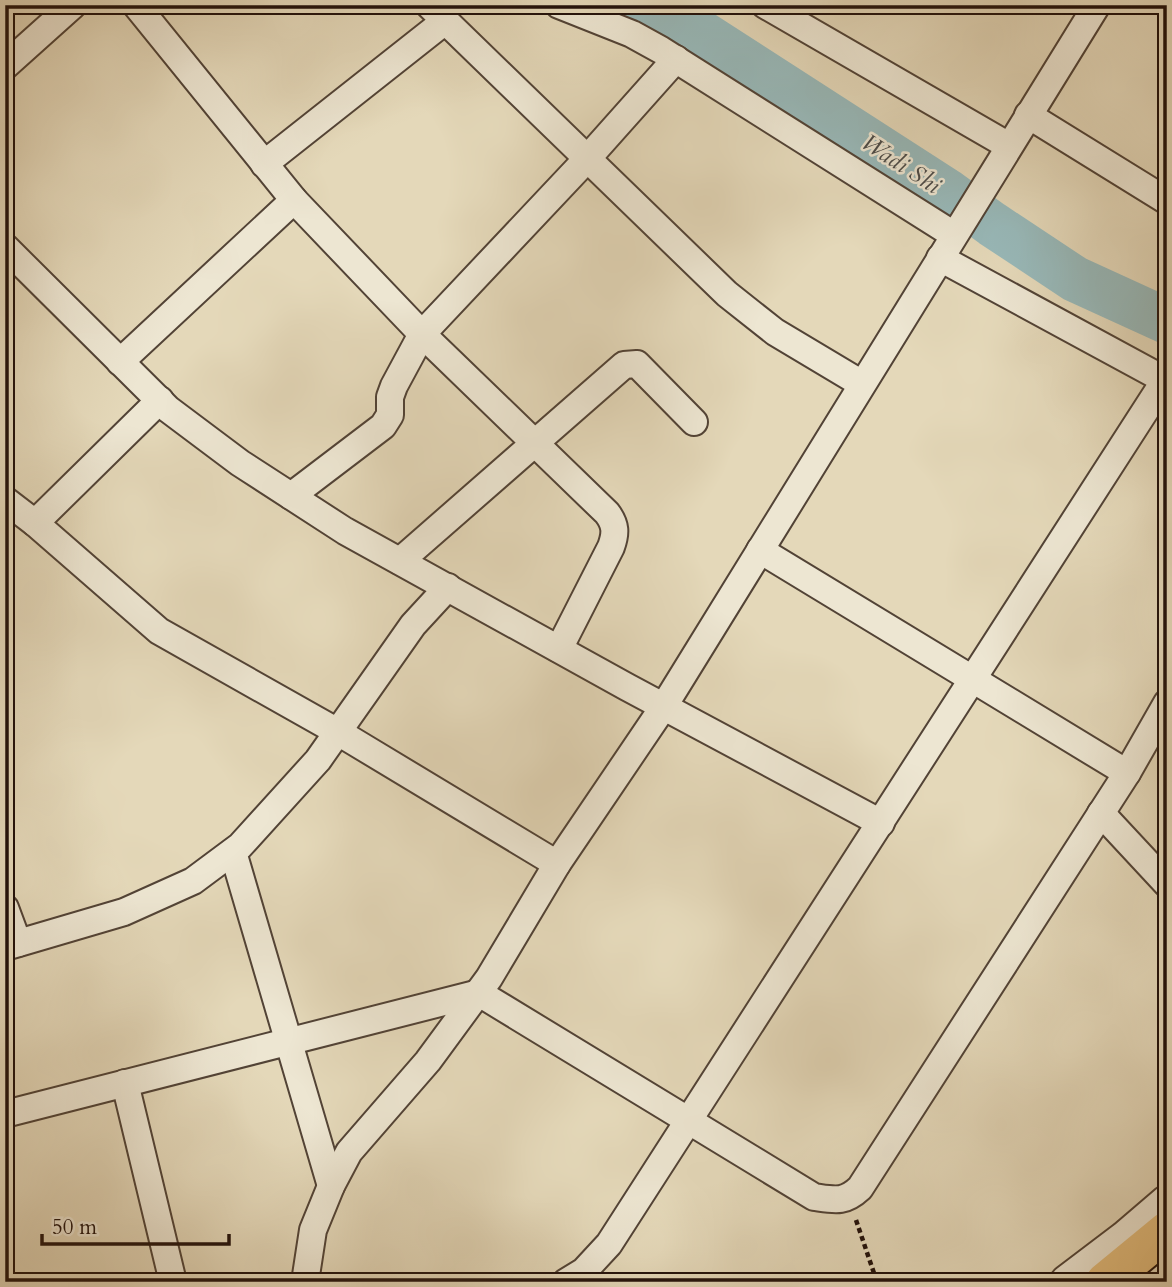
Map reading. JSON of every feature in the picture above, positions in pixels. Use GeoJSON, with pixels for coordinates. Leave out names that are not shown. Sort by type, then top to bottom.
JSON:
{"type":"FeatureCollection","features":[{"type":"Feature","properties":{"kind":"highway"},"geometry":{"type":"LineString","coordinates":[[1105,1282],[1167,1231]]}},
{"type":"Feature","properties":{"kind":"street"},"geometry":{"type":"LineString","coordinates":[[5,66],[73,5]]}},
{"type":"Feature","properties":{"kind":"street"},"geometry":{"type":"LineString","coordinates":[[136,5],[294,200],[422,334],[614,522],[616,533],[611,547],[559,649]]}},
{"type":"Feature","properties":{"kind":"street"},"geometry":{"type":"LineString","coordinates":[[559,5],[632,34],[676,59],[954,234]]}},
{"type":"Feature","properties":{"kind":"street"},"geometry":{"type":"LineString","coordinates":[[765,5],[1002,157]]}},
{"type":"Feature","properties":{"kind":"street"},"geometry":{"type":"LineString","coordinates":[[305,1282],[313,1230],[349,1152],[428,1061],[479,993],[557,864],[664,706],[1097,5]]}},
{"type":"Feature","properties":{"kind":"street"},"geometry":{"type":"LineString","coordinates":[[264,164],[437,13],[705,274],[775,331],[862,384]]}},
{"type":"Feature","properties":{"kind":"street"},"geometry":{"type":"LineString","coordinates":[[291,496],[383,426],[390,415],[390,397],[394,386],[422,334],[586,160],[676,59]]}},
{"type":"Feature","properties":{"kind":"street"},"geometry":{"type":"LineString","coordinates":[[1028,115],[1167,201]]}},
{"type":"Feature","properties":{"kind":"street"},"geometry":{"type":"LineString","coordinates":[[120,362],[294,200]]}},
{"type":"Feature","properties":{"kind":"street"},"geometry":{"type":"LineString","coordinates":[[5,247],[160,400],[240,463],[345,531],[881,823]]}},
{"type":"Feature","properties":{"kind":"street"},"geometry":{"type":"LineString","coordinates":[[566,1282],[584,1271],[609,1244],[1166,381],[940,258]]}},
{"type":"Feature","properties":{"kind":"street"},"geometry":{"type":"LineString","coordinates":[[400,561],[624,365],[637,364],[694,422]]}},
{"type":"Feature","properties":{"kind":"street"},"geometry":{"type":"LineString","coordinates":[[35,523],[160,400]]}},
{"type":"Feature","properties":{"kind":"street"},"geometry":{"type":"LineString","coordinates":[[5,500],[159,631],[338,732],[557,864]]}},
{"type":"Feature","properties":{"kind":"street"},"geometry":{"type":"LineString","coordinates":[[760,550],[1127,773]]}},
{"type":"Feature","properties":{"kind":"street"},"geometry":{"type":"LineString","coordinates":[[5,908],[11,945],[124,912],[193,881],[233,852],[275,810],[318,760],[413,625],[448,587]]}},
{"type":"Feature","properties":{"kind":"street"},"geometry":{"type":"LineString","coordinates":[[5,1114],[479,993],[814,1197],[849,1199],[860,1188],[1127,773],[1167,703]]}},
{"type":"Feature","properties":{"kind":"street"},"geometry":{"type":"LineString","coordinates":[[1101,813],[1167,884]]}},
{"type":"Feature","properties":{"kind":"street"},"geometry":{"type":"LineString","coordinates":[[233,852],[331,1186]]}},
{"type":"Feature","properties":{"kind":"street"},"geometry":{"type":"LineString","coordinates":[[125,1083],[173,1282]]}},
{"type":"Feature","properties":{"kind":"street"},"geometry":{"type":"LineString","coordinates":[[1067,1282],[1167,1202]]}},
{"type":"Feature","properties":{"kind":"path"},"geometry":{"type":"LineString","coordinates":[[849,1199],[877,1282]]}},
{"type":"Feature","properties":{"kind":"waterway","name":"Wadi Shi"},"geometry":{"type":"LineString","coordinates":[[638,5],[675,16],[948,192],[1075,279],[1167,321]]}}]}
